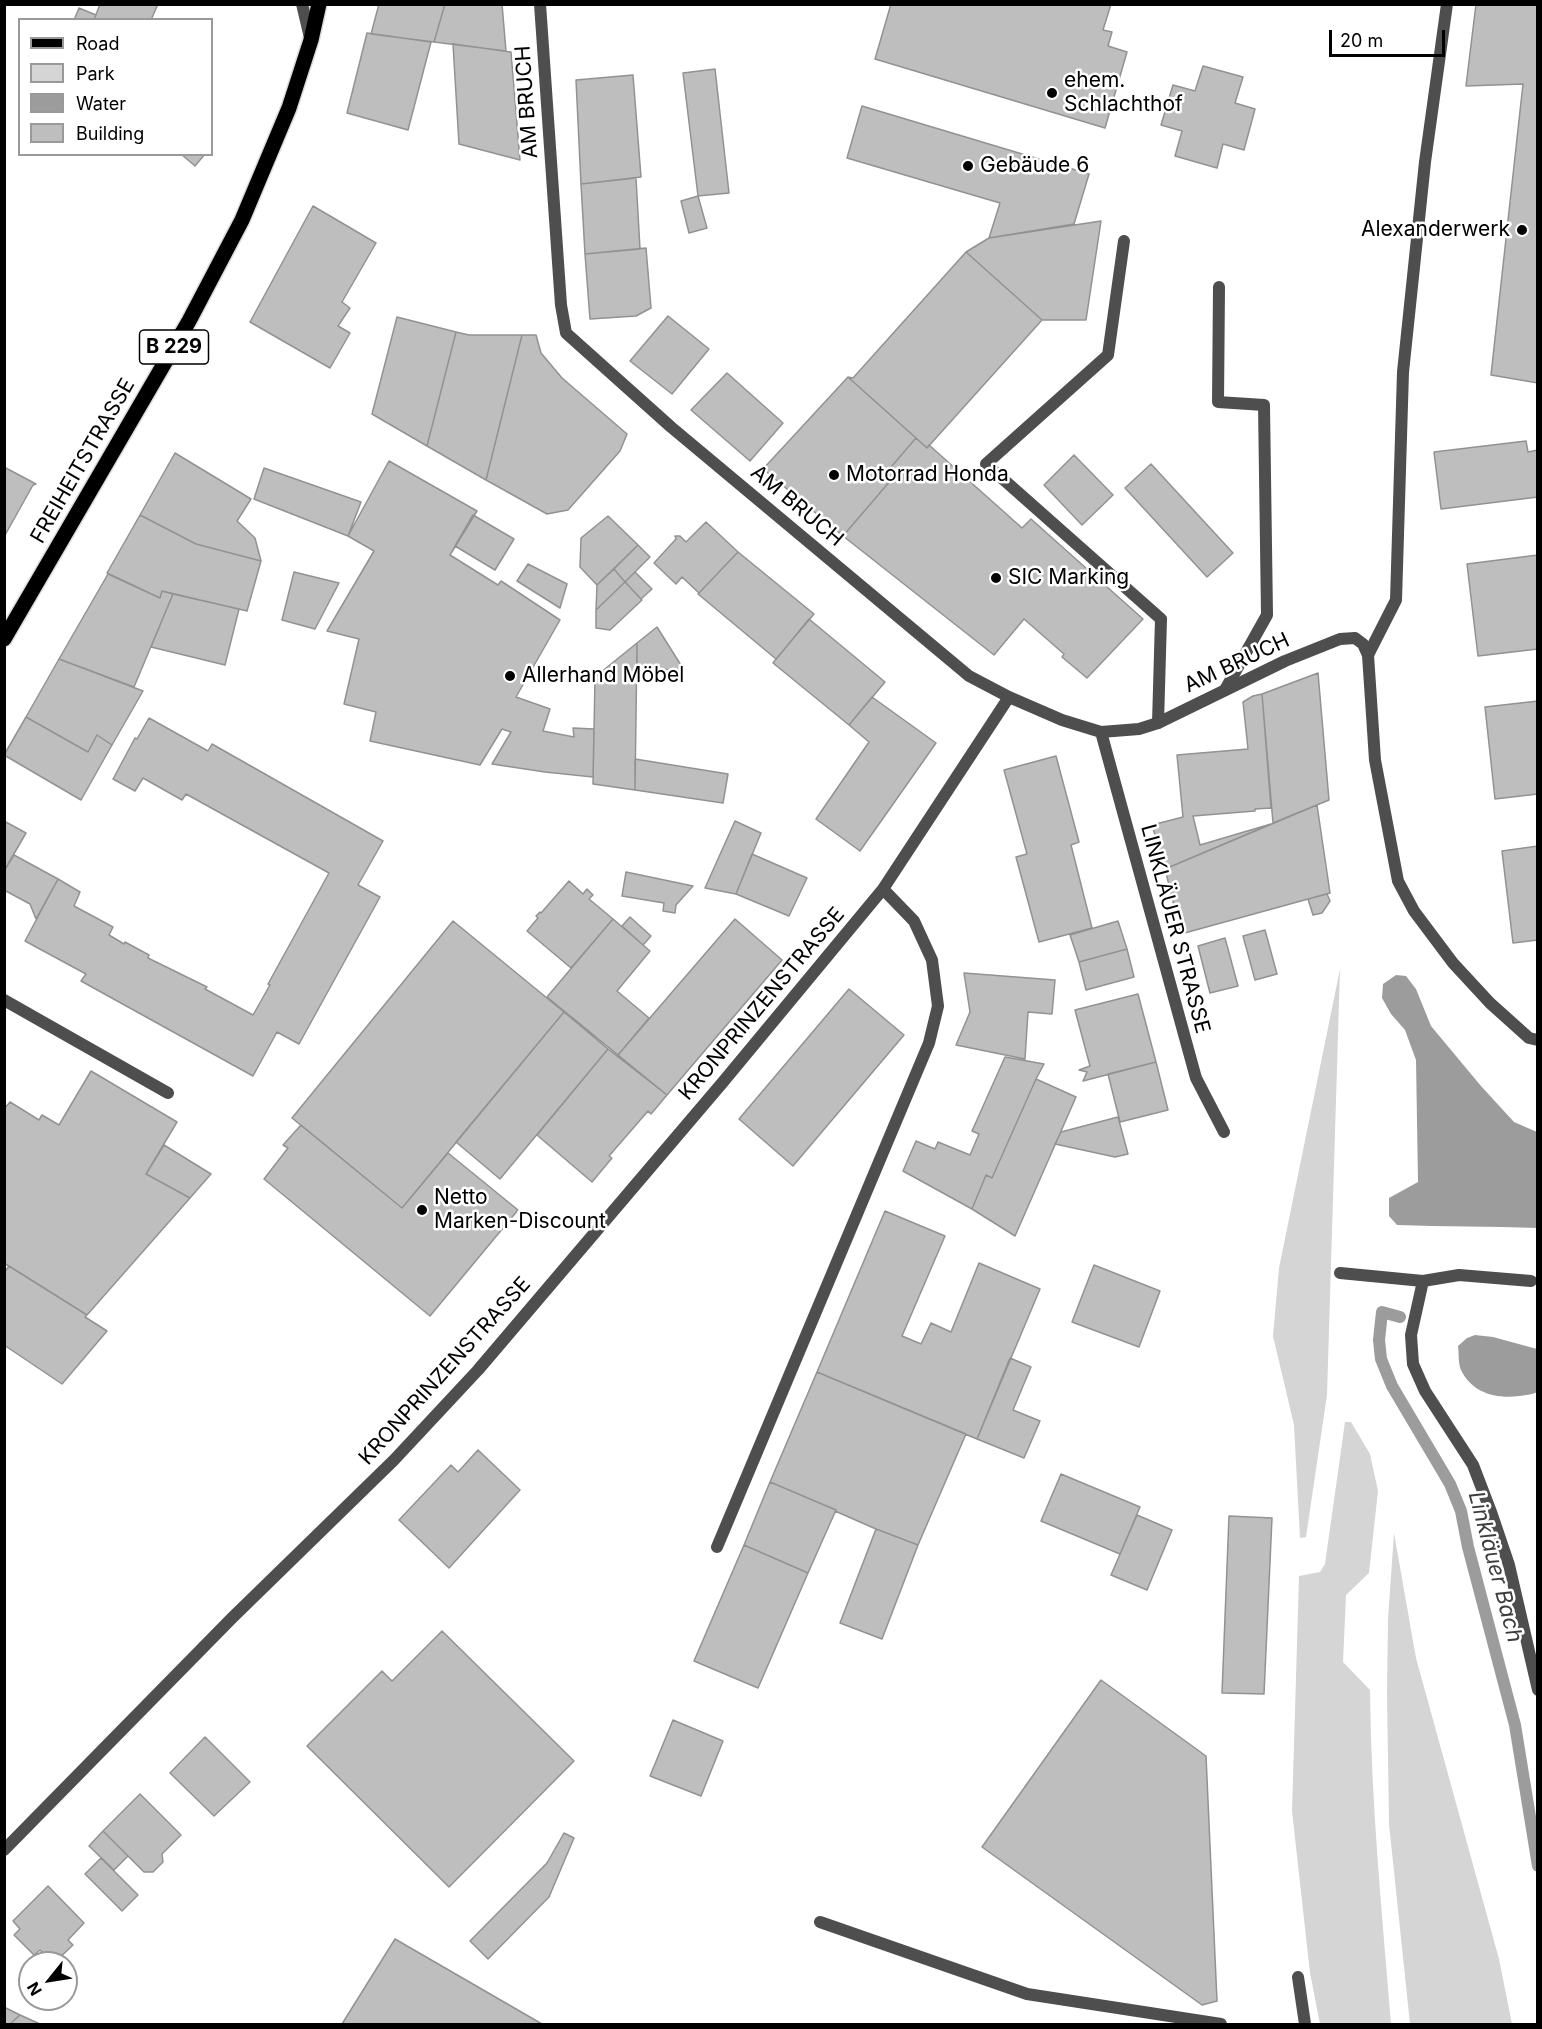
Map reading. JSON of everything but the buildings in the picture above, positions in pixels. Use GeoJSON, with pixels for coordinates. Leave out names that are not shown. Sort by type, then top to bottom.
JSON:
{"type":"FeatureCollection","features":[{"type":"Feature","properties":{"kind":"main road","name":"FREIHEITSTRASSE"},"geometry":{"type":"LineString","coordinates":[[4,639],[189,321],[242,220],[289,108],[320,4]]}},
{"type":"Feature","properties":{"kind":"street"},"geometry":{"type":"LineString","coordinates":[[302,4],[311,40]]}},
{"type":"Feature","properties":{"kind":"street","name":"AM BRUCH"},"geometry":{"type":"LineString","coordinates":[[540,4],[561,305],[566,333],[671,427],[960,669],[1009,698],[1062,720],[1101,732],[1139,729],[1158,723],[1285,661],[1340,639],[1355,638],[1363,644],[1368,655]]}},
{"type":"Feature","properties":{"kind":"street"},"geometry":{"type":"LineString","coordinates":[[1447,4],[1425,162],[1403,372],[1396,600],[1368,655],[1375,760],[1398,881],[1414,911],[1453,963],[1497,1010],[1529,1038],[1538,1040]]}},
{"type":"Feature","properties":{"kind":"street"},"geometry":{"type":"LineString","coordinates":[[1124,241],[1108,355],[986,464],[1161,619],[1158,723]]}},
{"type":"Feature","properties":{"kind":"street"},"geometry":{"type":"LineString","coordinates":[[1219,287],[1218,402],[1264,405],[1267,615],[1225,690]]}},
{"type":"Feature","properties":{"kind":"street","name":"KRONPRINZENSTRASSE"},"geometry":{"type":"LineString","coordinates":[[4,1850],[224,1626],[394,1460],[478,1370],[723,1083],[883,889],[1009,698]]}},
{"type":"Feature","properties":{"kind":"street","name":"LINKLÄUER STRASSE"},"geometry":{"type":"LineString","coordinates":[[1101,732],[1196,1078],[1224,1132]]}},
{"type":"Feature","properties":{"kind":"street"},"geometry":{"type":"LineString","coordinates":[[717,1547],[929,1043],[939,1006],[932,960],[914,921],[883,889]]}},
{"type":"Feature","properties":{"kind":"street"},"geometry":{"type":"LineString","coordinates":[[4,1000],[168,1093]]}},
{"type":"Feature","properties":{"kind":"street"},"geometry":{"type":"LineString","coordinates":[[1340,1273],[1423,1281],[1460,1275],[1531,1281]]}},
{"type":"Feature","properties":{"kind":"street"},"geometry":{"type":"LineString","coordinates":[[1423,1281],[1412,1335],[1413,1364],[1425,1391],[1473,1465],[1509,1565],[1538,1690]]}},
{"type":"Feature","properties":{"kind":"street"},"geometry":{"type":"LineString","coordinates":[[820,1922],[1027,1994],[1221,2025]]}},
{"type":"Feature","properties":{"kind":"street"},"geometry":{"type":"LineString","coordinates":[[1298,1977],[1305,2025]]}},
{"type":"Feature","properties":{"kind":"green space"},"geometry":{"type":"Polygon","coordinates":[[[1340,969],[1327,1395],[1306,1537],[1300,1538],[1294,1425],[1273,1336],[1279,1268],[1340,969]]]}},
{"type":"Feature","properties":{"kind":"green space"},"geometry":{"type":"Polygon","coordinates":[[[1345,1422],[1351,1422],[1370,1454],[1378,1491],[1369,1573],[1346,1595],[1343,1662],[1370,1690],[1375,1816],[1391,2024],[1320,2024],[1310,1973],[1292,1811],[1299,1576],[1320,1572],[1325,1564],[1345,1422]]]}},
{"type":"Feature","properties":{"kind":"green space"},"geometry":{"type":"Polygon","coordinates":[[[1394,1533],[1416,1658],[1499,1959],[1512,2024],[1410,2024],[1389,1824],[1388,1619],[1394,1533]]]}},
{"type":"Feature","properties":{"kind":"water"},"geometry":{"type":"Polygon","coordinates":[[[1396,975],[1406,976],[1416,989],[1431,1026],[1481,1086],[1514,1122],[1537,1132],[1537,1228],[1397,1225],[1389,1216],[1389,1198],[1418,1182],[1416,1060],[1405,1030],[1391,1014],[1382,998],[1383,984],[1396,975]]]}},
{"type":"Feature","properties":{"kind":"water"},"geometry":{"type":"Polygon","coordinates":[[[1475,1335],[1493,1337],[1537,1349],[1537,1392],[1510,1397],[1493,1395],[1471,1384],[1461,1370],[1458,1346],[1467,1338],[1475,1335]]]}},
{"type":"Feature","properties":{"kind":"waterway","name":"Linkläuer Bach"},"geometry":{"type":"LineString","coordinates":[[1400,1317],[1382,1312],[1379,1340],[1381,1359],[1392,1386],[1450,1484],[1461,1511],[1468,1547],[1515,1725],[1538,1866]]}},
{"type":"Feature","properties":{"kind":"place","name":"ehem. Schlachthof"},"geometry":{"type":"Point","coordinates":[1052,93]}},
{"type":"Feature","properties":{"kind":"place","name":"Gebäude 6"},"geometry":{"type":"Point","coordinates":[968,166]}},
{"type":"Feature","properties":{"kind":"place","name":"Alexanderwerk"},"geometry":{"type":"Point","coordinates":[1522,230]}},
{"type":"Feature","properties":{"kind":"place","name":"Motorrad Honda"},"geometry":{"type":"Point","coordinates":[834,475]}},
{"type":"Feature","properties":{"kind":"place","name":"SIC Marking"},"geometry":{"type":"Point","coordinates":[996,578]}},
{"type":"Feature","properties":{"kind":"place","name":"Allerhand Möbel"},"geometry":{"type":"Point","coordinates":[510,676]}},
{"type":"Feature","properties":{"kind":"place","name":"Netto Marken-Discount"},"geometry":{"type":"Point","coordinates":[422,1210]}}]}
